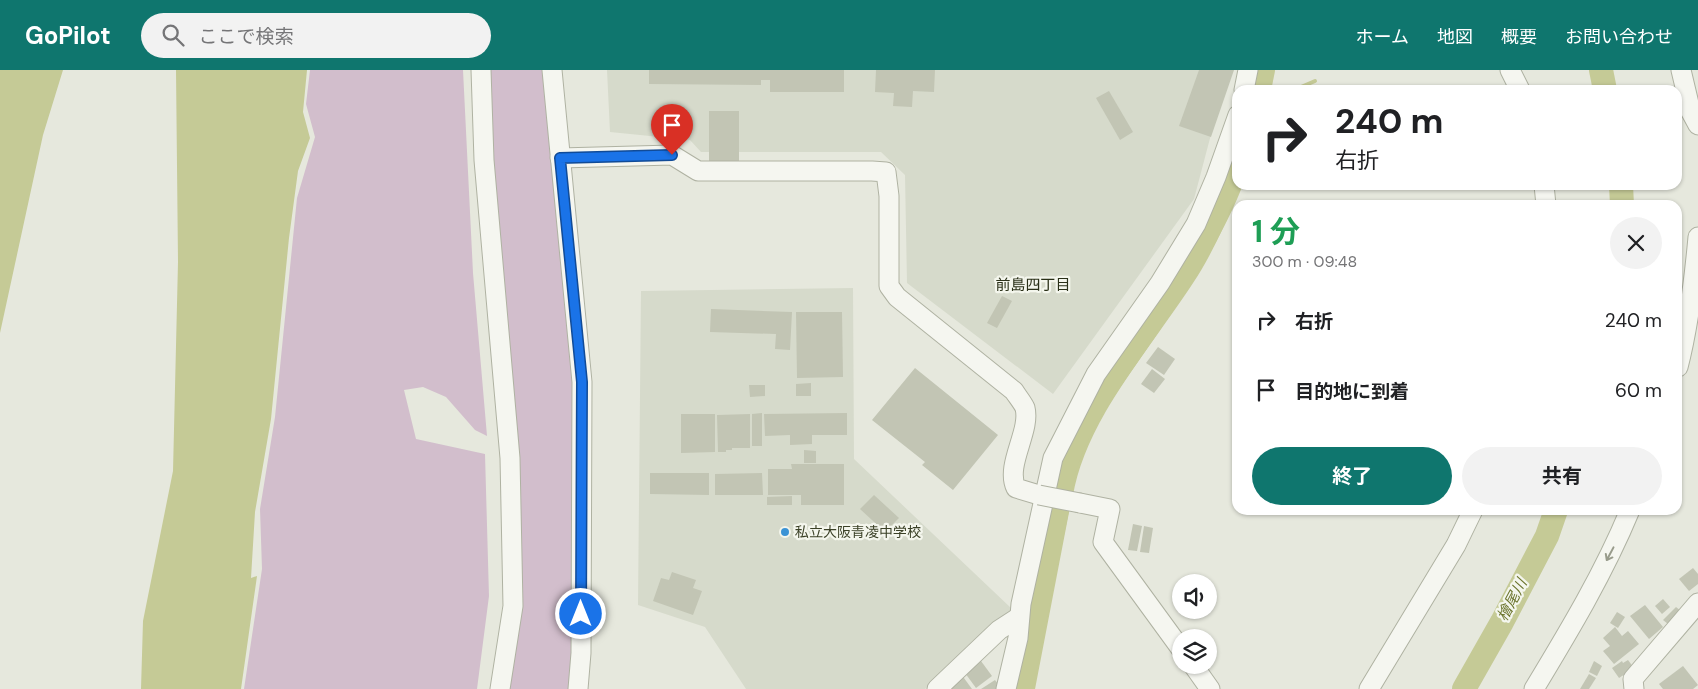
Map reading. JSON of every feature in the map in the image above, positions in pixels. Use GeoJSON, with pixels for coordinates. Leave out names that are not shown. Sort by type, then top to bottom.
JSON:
{"type":"FeatureCollection","features":[{"type":"Feature","properties":{"kind":"street"},"geometry":{"type":"LineString","coordinates":[[481,70],[484,160],[510,458],[513,606],[500,689]]}},
{"type":"Feature","properties":{"kind":"street"},"geometry":{"type":"LineString","coordinates":[[552,70],[582,382],[581,643],[578,689]]}},
{"type":"Feature","properties":{"kind":"street"},"geometry":{"type":"LineString","coordinates":[[1245,85],[1248,70]]}},
{"type":"Feature","properties":{"kind":"street"},"geometry":{"type":"LineString","coordinates":[[1510,70],[1518,85]]}},
{"type":"Feature","properties":{"kind":"street"},"geometry":{"type":"LineString","coordinates":[[1680,70],[1691,112],[1698,125]]}},
{"type":"Feature","properties":{"kind":"street"},"geometry":{"type":"LineString","coordinates":[[1006,689],[1018,638],[1019,617],[1053,458],[1096,374],[1160,283],[1196,224],[1216,177],[1232,132]]}},
{"type":"Feature","properties":{"kind":"street"},"geometry":{"type":"LineString","coordinates":[[560,158],[672,155],[698,170],[886,172],[889,196],[889,286],[897,297],[1014,392],[1025,408],[1024,428],[1016,454],[1012,481],[1016,488],[1039,495],[1110,509],[1104,542],[1172,636]]}},
{"type":"Feature","properties":{"kind":"street"},"geometry":{"type":"LineString","coordinates":[[1682,350],[1694,285],[1698,237]]}},
{"type":"Feature","properties":{"kind":"street"},"geometry":{"type":"LineString","coordinates":[[1369,689],[1456,545],[1471,515]]}},
{"type":"Feature","properties":{"kind":"street"},"geometry":{"type":"LineString","coordinates":[[1534,689],[1589,595],[1628,515]]}},
{"type":"Feature","properties":{"kind":"street"},"geometry":{"type":"LineString","coordinates":[[1634,689],[1632,679],[1698,603]]}},
{"type":"Feature","properties":{"kind":"street"},"geometry":{"type":"LineString","coordinates":[[938,689],[999,630],[1019,617]]}},
{"type":"Feature","properties":{"kind":"street"},"geometry":{"type":"LineString","coordinates":[[1199,674],[1210,689]]}},
{"type":"Feature","properties":{"kind":"shaded area"},"geometry":{"type":"Polygon","coordinates":[[[0,70],[63,70],[43,135],[0,333],[0,70]]]}},
{"type":"Feature","properties":{"kind":"shaded area"},"geometry":{"type":"Polygon","coordinates":[[[176,70],[307,70],[303,112],[310,138],[298,171],[289,238],[271,419],[255,512],[251,578],[257,576],[241,689],[141,689],[143,621],[173,471],[178,262],[176,70]]]}},
{"type":"Feature","properties":{"kind":"shaded area"},"geometry":{"type":"Polygon","coordinates":[[[310,70],[463,70],[473,273],[487,436],[475,430],[446,397],[423,387],[404,390],[416,439],[485,454],[489,596],[477,689],[244,689],[262,569],[260,509],[275,417],[297,198],[315,137],[306,104],[310,70]]]}},
{"type":"Feature","properties":{"kind":"shaded area"},"geometry":{"type":"Polygon","coordinates":[[[488,70],[546,70],[575,380],[575,646],[570,689],[509,689],[498,230],[488,70]]]}},
{"type":"Feature","properties":{"kind":"shaded area"},"geometry":{"type":"Polygon","coordinates":[[[607,70],[1228,70],[1194,199],[1053,394],[907,283],[905,175],[881,152],[701,152],[690,140],[610,132],[607,70]]]}},
{"type":"Feature","properties":{"kind":"shaded area","name":"私立大阪青凌中学校"},"geometry":{"type":"Polygon","coordinates":[[[853,288],[854,459],[1011,608],[1008,615],[925,689],[746,689],[705,627],[638,605],[641,291],[853,288]]]}},
{"type":"Feature","properties":{"kind":"building"},"geometry":{"type":"Polygon","coordinates":[[[649,70],[844,70],[844,92],[770,92],[770,80],[761,80],[761,85],[649,84],[649,70]]]}},
{"type":"Feature","properties":{"kind":"building"},"geometry":{"type":"Polygon","coordinates":[[[876,70],[935,70],[934,92],[913,91],[912,107],[893,106],[894,93],[875,92],[876,70]]]}},
{"type":"Feature","properties":{"kind":"building"},"geometry":{"type":"Polygon","coordinates":[[[1199,70],[1234,70],[1211,137],[1179,126],[1199,70]]]}},
{"type":"Feature","properties":{"kind":"building"},"geometry":{"type":"Polygon","coordinates":[[[1109,91],[1133,132],[1120,140],[1096,98],[1109,91]]]}},
{"type":"Feature","properties":{"kind":"building"},"geometry":{"type":"Polygon","coordinates":[[[709,111],[739,111],[739,165],[709,165],[709,111]]]}},
{"type":"Feature","properties":{"kind":"building"},"geometry":{"type":"Polygon","coordinates":[[[1002,296],[1012,301],[997,328],[987,323],[1002,296]]]}},
{"type":"Feature","properties":{"kind":"building"},"geometry":{"type":"Polygon","coordinates":[[[711,309],[792,312],[790,350],[775,349],[776,334],[710,332],[711,309]]]}},
{"type":"Feature","properties":{"kind":"building"},"geometry":{"type":"Polygon","coordinates":[[[796,312],[842,312],[843,377],[797,378],[796,312]]]}},
{"type":"Feature","properties":{"kind":"building"},"geometry":{"type":"Polygon","coordinates":[[[1158,347],[1175,359],[1164,375],[1146,363],[1158,347]]]}},
{"type":"Feature","properties":{"kind":"building"},"geometry":{"type":"Polygon","coordinates":[[[915,368],[998,435],[953,490],[922,465],[925,462],[872,420],[915,368]]]}},
{"type":"Feature","properties":{"kind":"building"},"geometry":{"type":"Polygon","coordinates":[[[1152,369],[1165,379],[1154,393],[1141,384],[1152,369]]]}},
{"type":"Feature","properties":{"kind":"building"},"geometry":{"type":"Polygon","coordinates":[[[811,383],[811,396],[796,396],[796,384],[811,383]]]}},
{"type":"Feature","properties":{"kind":"building"},"geometry":{"type":"Polygon","coordinates":[[[749,385],[765,385],[765,396],[750,397],[749,385]]]}},
{"type":"Feature","properties":{"kind":"building"},"geometry":{"type":"Polygon","coordinates":[[[762,413],[762,446],[752,446],[752,414],[762,413]]]}},
{"type":"Feature","properties":{"kind":"building"},"geometry":{"type":"Polygon","coordinates":[[[847,413],[847,435],[812,435],[812,444],[790,445],[790,435],[765,436],[764,414],[847,413]]]}},
{"type":"Feature","properties":{"kind":"building"},"geometry":{"type":"Polygon","coordinates":[[[681,414],[715,414],[715,452],[681,453],[681,414]]]}},
{"type":"Feature","properties":{"kind":"building"},"geometry":{"type":"Polygon","coordinates":[[[750,414],[750,448],[732,448],[732,450],[726,450],[726,452],[718,452],[717,415],[750,414]]]}},
{"type":"Feature","properties":{"kind":"building"},"geometry":{"type":"Polygon","coordinates":[[[804,450],[816,451],[816,463],[804,463],[804,450]]]}},
{"type":"Feature","properties":{"kind":"building"},"geometry":{"type":"Polygon","coordinates":[[[791,464],[844,464],[844,505],[801,505],[801,495],[768,495],[768,469],[792,469],[791,464]]]}},
{"type":"Feature","properties":{"kind":"building"},"geometry":{"type":"Polygon","coordinates":[[[650,473],[709,473],[709,495],[650,494],[650,473]]]}},
{"type":"Feature","properties":{"kind":"building"},"geometry":{"type":"Polygon","coordinates":[[[762,473],[763,495],[715,495],[715,474],[762,473]]]}},
{"type":"Feature","properties":{"kind":"building"},"geometry":{"type":"Polygon","coordinates":[[[874,495],[899,518],[885,532],[860,509],[874,495]]]}},
{"type":"Feature","properties":{"kind":"building"},"geometry":{"type":"Polygon","coordinates":[[[792,496],[792,505],[767,505],[767,497],[792,496]]]}},
{"type":"Feature","properties":{"kind":"building"},"geometry":{"type":"Polygon","coordinates":[[[1133,524],[1142,526],[1137,551],[1128,550],[1133,524]]]}},
{"type":"Feature","properties":{"kind":"building"},"geometry":{"type":"Polygon","coordinates":[[[1144,526],[1153,528],[1149,553],[1140,552],[1144,526]]]}},
{"type":"Feature","properties":{"kind":"building"},"geometry":{"type":"Polygon","coordinates":[[[1693,568],[1698,574],[1698,584],[1689,591],[1679,579],[1693,568]]]}},
{"type":"Feature","properties":{"kind":"building"},"geometry":{"type":"Polygon","coordinates":[[[672,572],[696,580],[693,588],[702,591],[693,615],[653,601],[661,578],[669,580],[672,572]]]}},
{"type":"Feature","properties":{"kind":"building"},"geometry":{"type":"Polygon","coordinates":[[[1663,599],[1670,607],[1662,614],[1655,606],[1663,599]]]}},
{"type":"Feature","properties":{"kind":"building"},"geometry":{"type":"Polygon","coordinates":[[[1645,605],[1663,627],[1649,639],[1630,616],[1645,605]]]}},
{"type":"Feature","properties":{"kind":"building"},"geometry":{"type":"Polygon","coordinates":[[[1676,607],[1681,611],[1668,624],[1663,620],[1676,607]]]}},
{"type":"Feature","properties":{"kind":"building"},"geometry":{"type":"Polygon","coordinates":[[[1617,612],[1625,617],[1618,628],[1610,623],[1617,612]]]}},
{"type":"Feature","properties":{"kind":"building"},"geometry":{"type":"Polygon","coordinates":[[[1615,627],[1622,636],[1628,631],[1639,644],[1614,664],[1603,651],[1610,646],[1603,638],[1615,627]]]}},
{"type":"Feature","properties":{"kind":"building"},"geometry":{"type":"Polygon","coordinates":[[[1628,660],[1634,668],[1619,678],[1612,668],[1622,661],[1623,663],[1628,660]]]}},
{"type":"Feature","properties":{"kind":"building"},"geometry":{"type":"Polygon","coordinates":[[[981,661],[992,676],[976,688],[965,673],[981,661]]]}},
{"type":"Feature","properties":{"kind":"building"},"geometry":{"type":"Polygon","coordinates":[[[1594,661],[1602,666],[1597,676],[1589,672],[1594,661]]]}},
{"type":"Feature","properties":{"kind":"building"},"geometry":{"type":"Polygon","coordinates":[[[1683,666],[1698,685],[1693,689],[1663,689],[1659,684],[1683,666]]]}},
{"type":"Feature","properties":{"kind":"building"},"geometry":{"type":"Polygon","coordinates":[[[961,674],[972,689],[947,689],[961,674]]]}},
{"type":"Feature","properties":{"kind":"building"},"geometry":{"type":"Polygon","coordinates":[[[1589,674],[1596,678],[1589,689],[1580,689],[1589,674]]]}},
{"type":"Feature","properties":{"kind":"building"},"geometry":{"type":"Polygon","coordinates":[[[995,680],[1002,689],[981,689],[995,680]]]}},
{"type":"Feature","properties":{"kind":"waterway"},"geometry":{"type":"LineString","coordinates":[[1260,85],[1263,70]]}},
{"type":"Feature","properties":{"kind":"waterway","name":"檜尾川"},"geometry":{"type":"LineString","coordinates":[[1601,70],[1604,85]]}},
{"type":"Feature","properties":{"kind":"waterway"},"geometry":{"type":"LineString","coordinates":[[1306,85],[1315,81]]}},
{"type":"Feature","properties":{"kind":"waterway"},"geometry":{"type":"LineString","coordinates":[[1020,689],[1062,478],[1074,442],[1102,392],[1193,258],[1218,212],[1232,180]]}},
{"type":"Feature","properties":{"kind":"waterway"},"geometry":{"type":"LineString","coordinates":[[1233,200],[1237,190]]}},
{"type":"Feature","properties":{"kind":"waterway","name":"檜尾川"},"geometry":{"type":"LineString","coordinates":[[1621,190],[1622,200]]}},
{"type":"Feature","properties":{"kind":"waterway"},"geometry":{"type":"LineString","coordinates":[[1071,495],[1078,466],[1089,438],[1121,384],[1199,270],[1232,202]]}},
{"type":"Feature","properties":{"kind":"waterway"},"geometry":{"type":"LineString","coordinates":[[1033,689],[1068,507]]}},
{"type":"Feature","properties":{"kind":"waterway","name":"檜尾川"},"geometry":{"type":"LineString","coordinates":[[1464,689],[1547,536],[1554,515]]}},
{"type":"Feature","properties":{"kind":"place","name":"私立大阪青凌中学校"},"geometry":{"type":"Point","coordinates":[785,532]}},
{"type":"Feature","properties":{"kind":"district","name":"前島四丁目"},"geometry":{"type":"Point","coordinates":[1033,285]}},
{"type":"Feature","properties":{"kind":"route"},"geometry":{"type":"LineString","coordinates":[[581,614],[582,382],[560,158],[672,155]]}}]}
